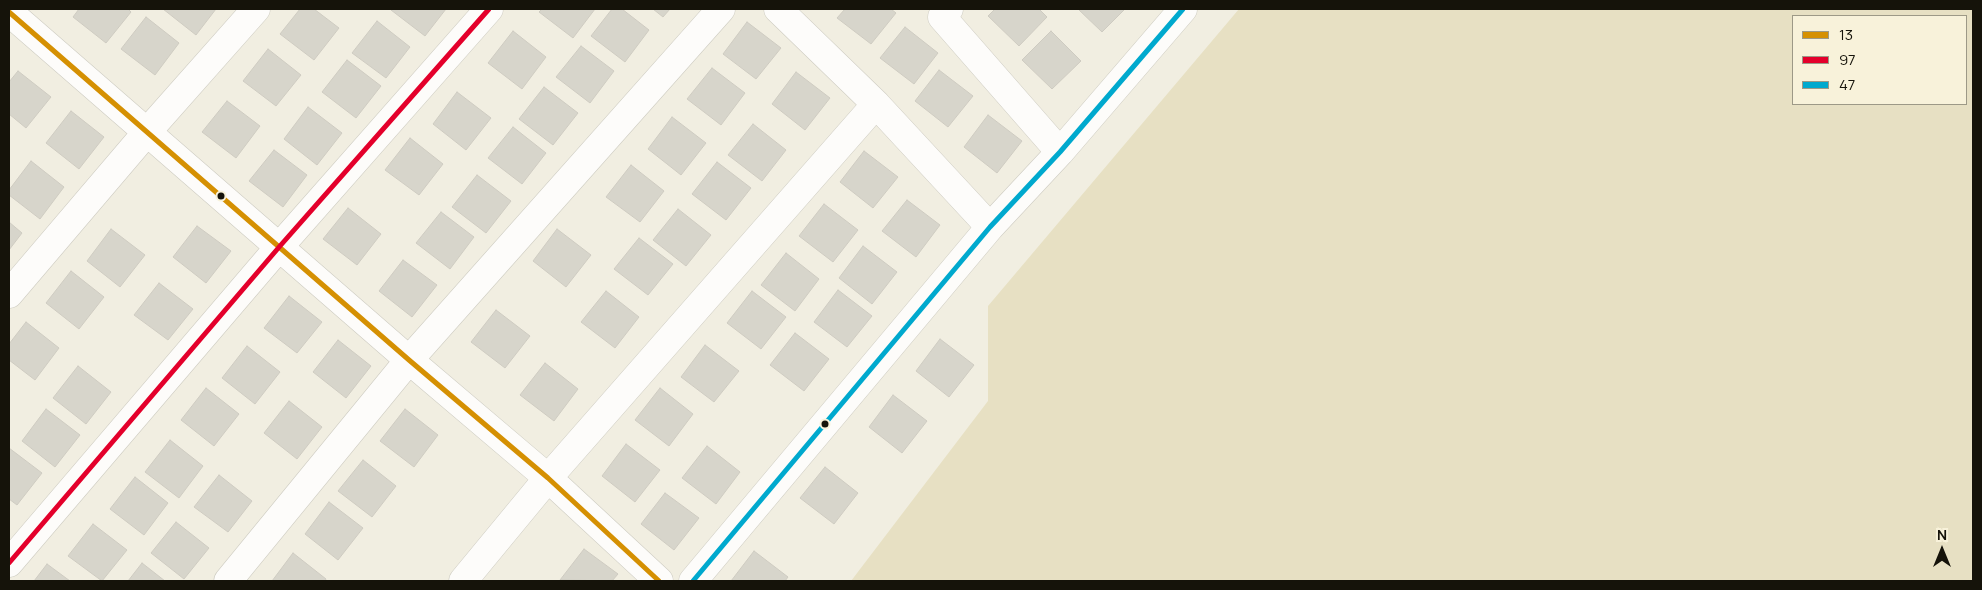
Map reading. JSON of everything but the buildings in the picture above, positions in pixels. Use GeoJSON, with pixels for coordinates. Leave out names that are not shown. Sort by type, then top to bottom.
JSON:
{"type":"FeatureCollection","features":[{"type":"Feature","properties":{"kind":"street"},"geometry":{"type":"LineString","coordinates":[[9,294],[147,132],[256,9]]}},
{"type":"Feature","properties":{"kind":"street"},"geometry":{"type":"LineString","coordinates":[[9,563],[280,246],[489,9]]}},
{"type":"Feature","properties":{"kind":"street"},"geometry":{"type":"LineString","coordinates":[[228,581],[409,360],[721,9]]}},
{"type":"Feature","properties":{"kind":"street"},"geometry":{"type":"LineString","coordinates":[[778,9],[876,104],[990,227]]}},
{"type":"Feature","properties":{"kind":"street"},"geometry":{"type":"LineString","coordinates":[[949,9],[942,17],[1060,152]]}},
{"type":"Feature","properties":{"kind":"street"},"geometry":{"type":"LineString","coordinates":[[693,581],[990,227],[1060,152],[1183,9]]}},
{"type":"Feature","properties":{"kind":"street"},"geometry":{"type":"LineString","coordinates":[[16,17],[409,360],[548,478],[659,581]]}},
{"type":"Feature","properties":{"kind":"street"},"geometry":{"type":"LineString","coordinates":[[463,581],[548,478],[876,104]]}},
{"type":"Feature","properties":{"kind":"shaded area"},"geometry":{"type":"Polygon","coordinates":[[[1239,9],[1973,9],[1973,581],[851,581],[988,401],[988,306],[1239,9]]]}},
{"type":"Feature","properties":{"kind":"transit line","name":"97"},"geometry":{"type":"LineString","coordinates":[[9,563],[280,246],[489,9]]}},
{"type":"Feature","properties":{"kind":"transit line","name":"47"},"geometry":{"type":"LineString","coordinates":[[693,581],[990,227],[1060,152],[1183,9]]}},
{"type":"Feature","properties":{"kind":"transit line","name":"13"},"geometry":{"type":"LineString","coordinates":[[9,12],[409,360],[548,478],[659,581]]}}]}
